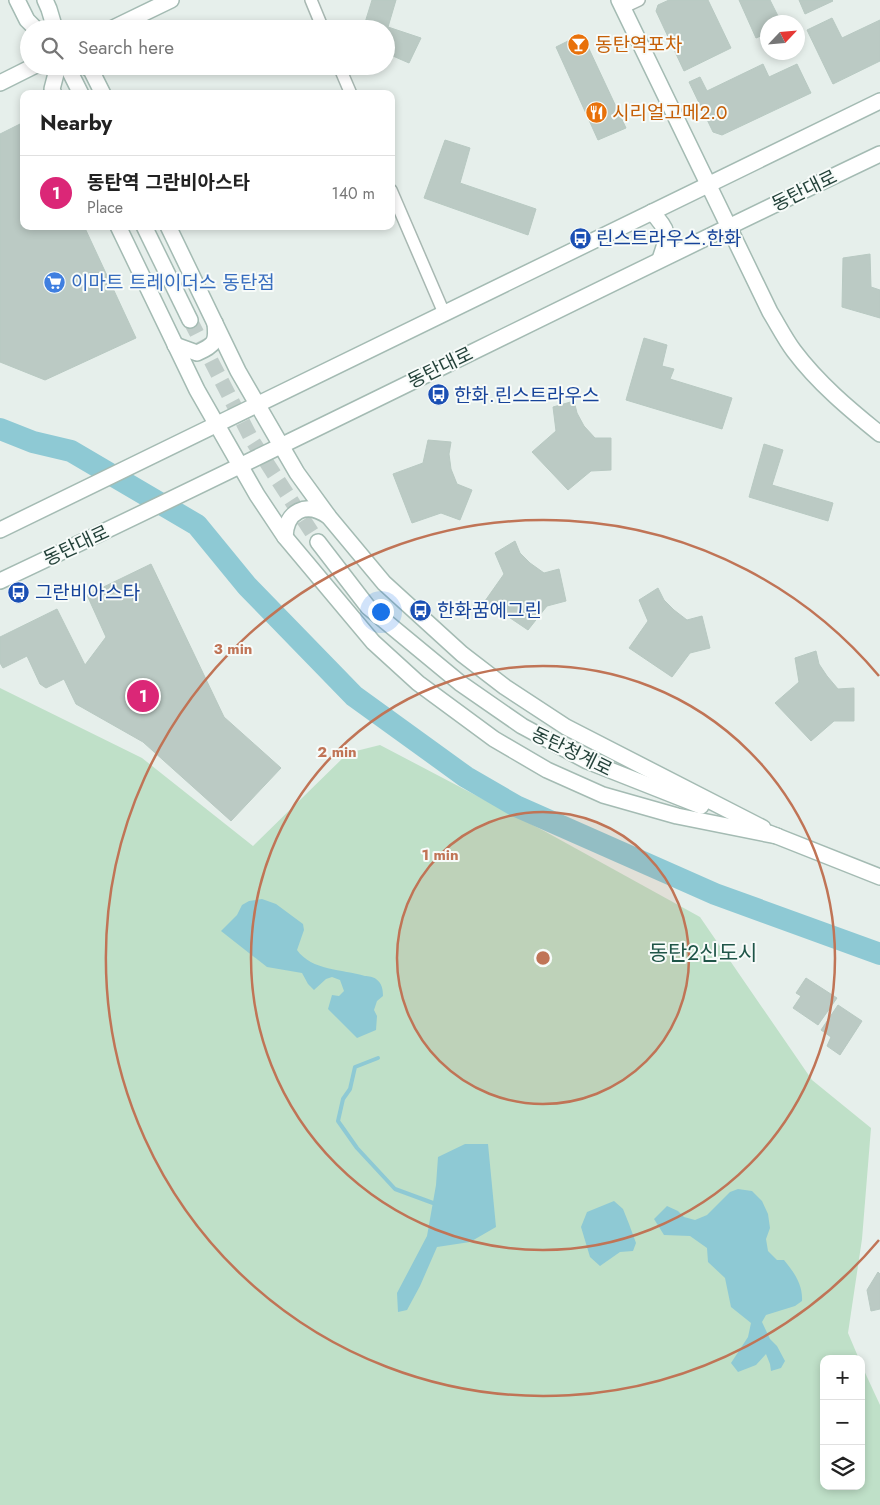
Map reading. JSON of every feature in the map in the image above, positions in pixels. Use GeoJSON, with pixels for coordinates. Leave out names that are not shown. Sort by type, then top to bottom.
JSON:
{"type":"FeatureCollection","features":[{"type":"Feature","properties":{"kind":"street"},"geometry":{"type":"LineString","coordinates":[[17,0],[27,20]]}},
{"type":"Feature","properties":{"kind":"street"},"geometry":{"type":"LineString","coordinates":[[45,0],[52,20]]}},
{"type":"Feature","properties":{"kind":"street"},"geometry":{"type":"LineString","coordinates":[[130,20],[171,0]]}},
{"type":"Feature","properties":{"kind":"street"},"geometry":{"type":"LineString","coordinates":[[311,0],[319,20]]}},
{"type":"Feature","properties":{"kind":"street"},"geometry":{"type":"LineString","coordinates":[[639,0],[620,4],[770,312],[794,351],[827,388],[850,410],[880,434]]}},
{"type":"Feature","properties":{"kind":"street"},"geometry":{"type":"LineString","coordinates":[[0,83],[20,73]]}},
{"type":"Feature","properties":{"kind":"street"},"geometry":{"type":"LineString","coordinates":[[52,90],[56,75]]}},
{"type":"Feature","properties":{"kind":"street"},"geometry":{"type":"LineString","coordinates":[[72,75],[79,90]]}},
{"type":"Feature","properties":{"kind":"street"},"geometry":{"type":"LineString","coordinates":[[94,75],[101,90]]}},
{"type":"Feature","properties":{"kind":"street"},"geometry":{"type":"LineString","coordinates":[[343,75],[349,90]]}},
{"type":"Feature","properties":{"kind":"street"},"geometry":{"type":"LineString","coordinates":[[0,530],[880,101]]}},
{"type":"Feature","properties":{"kind":"street","name":"동탄대로"},"geometry":{"type":"LineString","coordinates":[[0,581],[728,226],[880,154]]}},
{"type":"Feature","properties":{"kind":"street"},"geometry":{"type":"LineString","coordinates":[[395,199],[444,314]]}},
{"type":"Feature","properties":{"kind":"street"},"geometry":{"type":"LineString","coordinates":[[652,212],[666,228],[666,242],[660,259]]}},
{"type":"Feature","properties":{"kind":"street"},"geometry":{"type":"LineString","coordinates":[[120,230],[197,390],[257,495],[285,537],[373,642],[418,682],[494,739],[547,770],[603,795],[677,816],[777,836]]}},
{"type":"Feature","properties":{"kind":"street"},"geometry":{"type":"LineString","coordinates":[[146,230],[190,320]]}},
{"type":"Feature","properties":{"kind":"street"},"geometry":{"type":"LineString","coordinates":[[170,230],[238,371],[297,473],[329,517],[384,583],[462,654],[504,687],[566,727],[777,836]]}},
{"type":"Feature","properties":{"kind":"street"},"geometry":{"type":"LineString","coordinates":[[175,345],[197,353],[210,348],[216,338],[215,321]]}},
{"type":"Feature","properties":{"kind":"street"},"geometry":{"type":"LineString","coordinates":[[285,537],[286,525],[292,515],[302,510],[312,509],[320,511],[329,517]]}},
{"type":"Feature","properties":{"kind":"street","name":"동탄청계로"},"geometry":{"type":"LineString","coordinates":[[318,542],[368,607],[460,683],[522,726],[588,761],[880,877]]}},
{"type":"Feature","properties":{"kind":"green space"},"geometry":{"type":"Polygon","coordinates":[[[0,688],[142,758],[253,846],[348,753],[380,745],[546,832],[700,917],[812,1080],[871,1128],[862,1239],[848,1333],[857,1355],[820,1355],[820,1490],[865,1490],[865,1373],[880,1405],[880,1505],[0,1505],[0,688]]]}},
{"type":"Feature","properties":{"kind":"water"},"geometry":{"type":"Polygon","coordinates":[[[262,899],[276,904],[303,924],[304,930],[297,950],[303,957],[319,966],[375,978],[380,982],[383,996],[377,1001],[374,1010],[377,1016],[376,1030],[357,1038],[328,1009],[332,995],[339,996],[344,991],[340,980],[332,977],[326,979],[314,990],[302,973],[267,967],[221,931],[237,915],[242,905],[249,901],[262,899]]]}},
{"type":"Feature","properties":{"kind":"water"},"geometry":{"type":"Polygon","coordinates":[[[465,1144],[488,1144],[496,1227],[470,1242],[437,1247],[407,1310],[398,1312],[397,1293],[427,1236],[436,1185],[438,1157],[465,1144]]]}},
{"type":"Feature","properties":{"kind":"water"},"geometry":{"type":"Polygon","coordinates":[[[738,1189],[752,1191],[762,1201],[768,1214],[770,1228],[766,1239],[768,1251],[777,1260],[784,1260],[794,1274],[802,1295],[802,1301],[795,1306],[766,1315],[762,1322],[770,1339],[777,1346],[785,1361],[781,1368],[771,1371],[766,1354],[756,1365],[738,1372],[731,1363],[748,1337],[751,1323],[731,1307],[725,1278],[708,1262],[707,1248],[690,1236],[664,1235],[654,1219],[667,1206],[678,1211],[684,1217],[695,1220],[707,1215],[730,1192],[738,1189]]]}},
{"type":"Feature","properties":{"kind":"water"},"geometry":{"type":"Polygon","coordinates":[[[614,1201],[623,1209],[636,1243],[633,1251],[620,1252],[600,1266],[590,1257],[581,1227],[587,1212],[614,1201]]]}},
{"type":"Feature","properties":{"kind":"building"},"geometry":{"type":"Polygon","coordinates":[[[372,0],[396,0],[390,20],[366,20],[372,0]]]}},
{"type":"Feature","properties":{"kind":"building"},"geometry":{"type":"Polygon","coordinates":[[[669,0],[708,0],[731,48],[684,71],[656,11],[658,5],[669,0]]]}},
{"type":"Feature","properties":{"kind":"building"},"geometry":{"type":"Polygon","coordinates":[[[739,0],[770,0],[778,15],[760,15],[760,36],[756,38],[739,0]]]}},
{"type":"Feature","properties":{"kind":"building"},"geometry":{"type":"Polygon","coordinates":[[[799,0],[832,0],[833,1],[805,14],[799,0]]]}},
{"type":"Feature","properties":{"kind":"building"},"geometry":{"type":"Polygon","coordinates":[[[832,18],[842,38],[880,20],[880,61],[833,84],[807,30],[832,18]]]}},
{"type":"Feature","properties":{"kind":"building"},"geometry":{"type":"Polygon","coordinates":[[[395,29],[421,38],[409,63],[395,57],[395,29]]]}},
{"type":"Feature","properties":{"kind":"building"},"geometry":{"type":"Polygon","coordinates":[[[582,34],[626,128],[598,140],[556,47],[582,34]]]}},
{"type":"Feature","properties":{"kind":"building"},"geometry":{"type":"Polygon","coordinates":[[[763,64],[769,77],[797,64],[811,93],[722,135],[713,132],[689,82],[700,77],[707,91],[763,64]]]}},
{"type":"Feature","properties":{"kind":"building","name":"이마트 트레이더스 동탄점"},"geometry":{"type":"Polygon","coordinates":[[[20,124],[20,230],[86,230],[136,338],[45,380],[0,362],[0,134],[20,124]]]}},
{"type":"Feature","properties":{"kind":"building"},"geometry":{"type":"Polygon","coordinates":[[[445,140],[470,148],[460,183],[536,209],[528,235],[424,198],[445,140]]]}},
{"type":"Feature","properties":{"kind":"building"},"geometry":{"type":"Polygon","coordinates":[[[870,254],[871,287],[880,290],[880,318],[842,307],[843,258],[870,254]]]}},
{"type":"Feature","properties":{"kind":"building"},"geometry":{"type":"Polygon","coordinates":[[[644,338],[667,345],[662,366],[674,369],[670,379],[732,398],[722,429],[626,400],[644,338]]]}},
{"type":"Feature","properties":{"kind":"building"},"geometry":{"type":"Polygon","coordinates":[[[574,401],[577,413],[584,426],[595,438],[611,438],[611,470],[591,471],[568,490],[532,452],[556,431],[553,407],[574,401]]]}},
{"type":"Feature","properties":{"kind":"building"},"geometry":{"type":"Polygon","coordinates":[[[428,440],[451,442],[449,454],[451,469],[457,484],[472,490],[460,520],[441,513],[412,523],[393,474],[423,463],[428,440]]]}},
{"type":"Feature","properties":{"kind":"building"},"geometry":{"type":"Polygon","coordinates":[[[764,444],[783,450],[772,485],[833,503],[828,521],[749,497],[764,444]]]}},
{"type":"Feature","properties":{"kind":"building"},"geometry":{"type":"Polygon","coordinates":[[[515,541],[520,553],[544,573],[559,569],[566,601],[547,606],[528,630],[485,601],[504,574],[495,553],[515,541]]]}},
{"type":"Feature","properties":{"kind":"building"},"geometry":{"type":"Polygon","coordinates":[[[151,564],[224,717],[281,768],[231,821],[143,742],[76,704],[64,679],[46,688],[40,684],[27,656],[3,668],[0,663],[0,637],[57,609],[85,665],[106,637],[87,595],[151,564]]]}},
{"type":"Feature","properties":{"kind":"building"},"geometry":{"type":"Polygon","coordinates":[[[658,588],[664,600],[687,620],[702,616],[710,648],[690,653],[672,677],[629,648],[648,621],[639,600],[658,588]]]}},
{"type":"Feature","properties":{"kind":"building"},"geometry":{"type":"Polygon","coordinates":[[[816,651],[819,664],[838,689],[854,688],[854,721],[834,721],[811,741],[775,703],[799,682],[795,658],[816,651]]]}},
{"type":"Feature","properties":{"kind":"building"},"geometry":{"type":"Polygon","coordinates":[[[806,978],[837,998],[818,1025],[793,1008],[801,996],[796,993],[806,978]]]}},
{"type":"Feature","properties":{"kind":"building"},"geometry":{"type":"Polygon","coordinates":[[[838,1005],[862,1021],[840,1055],[827,1046],[831,1037],[821,1030],[838,1005]]]}},
{"type":"Feature","properties":{"kind":"building"},"geometry":{"type":"Polygon","coordinates":[[[878,1272],[880,1274],[880,1309],[871,1311],[867,1290],[878,1272]]]}},
{"type":"Feature","properties":{"kind":"waterway"},"geometry":{"type":"LineString","coordinates":[[0,429],[33,442],[71,451],[197,525],[247,586],[354,696],[466,777],[516,806],[715,894],[880,954]]}},
{"type":"Feature","properties":{"kind":"waterway"},"geometry":{"type":"LineString","coordinates":[[378,1058],[355,1067],[350,1089],[343,1099],[338,1121],[357,1148],[395,1189],[433,1203]]}},
{"type":"Feature","properties":{"kind":"tunnel"},"geometry":{"type":"LineString","coordinates":[[190,320],[252,440],[318,542]]}},
{"type":"Feature","properties":{"kind":"place","name":"동탄역포차"},"geometry":{"type":"Point","coordinates":[579,44]}},
{"type":"Feature","properties":{"kind":"place","name":"시리얼고메2.0"},"geometry":{"type":"Point","coordinates":[596,112]}},
{"type":"Feature","properties":{"kind":"place","name":"린스트라우스.한화"},"geometry":{"type":"Point","coordinates":[580,238]}},
{"type":"Feature","properties":{"kind":"place","name":"이마트 트레이더스 동탄점"},"geometry":{"type":"Point","coordinates":[55,282]}},
{"type":"Feature","properties":{"kind":"place","name":"한화.린스트라우스"},"geometry":{"type":"Point","coordinates":[438,395]}},
{"type":"Feature","properties":{"kind":"place","name":"그란비아스타"},"geometry":{"type":"Point","coordinates":[19,592]}},
{"type":"Feature","properties":{"kind":"place","name":"한화꿈에그린"},"geometry":{"type":"Point","coordinates":[421,610]}},
{"type":"Feature","properties":{"kind":"place","name":"동탄역 그란비아스타"},"geometry":{"type":"Point","coordinates":[143,696]}},
{"type":"Feature","properties":{"kind":"district","name":"동탄2신도시"},"geometry":{"type":"Point","coordinates":[703,953]}}]}
